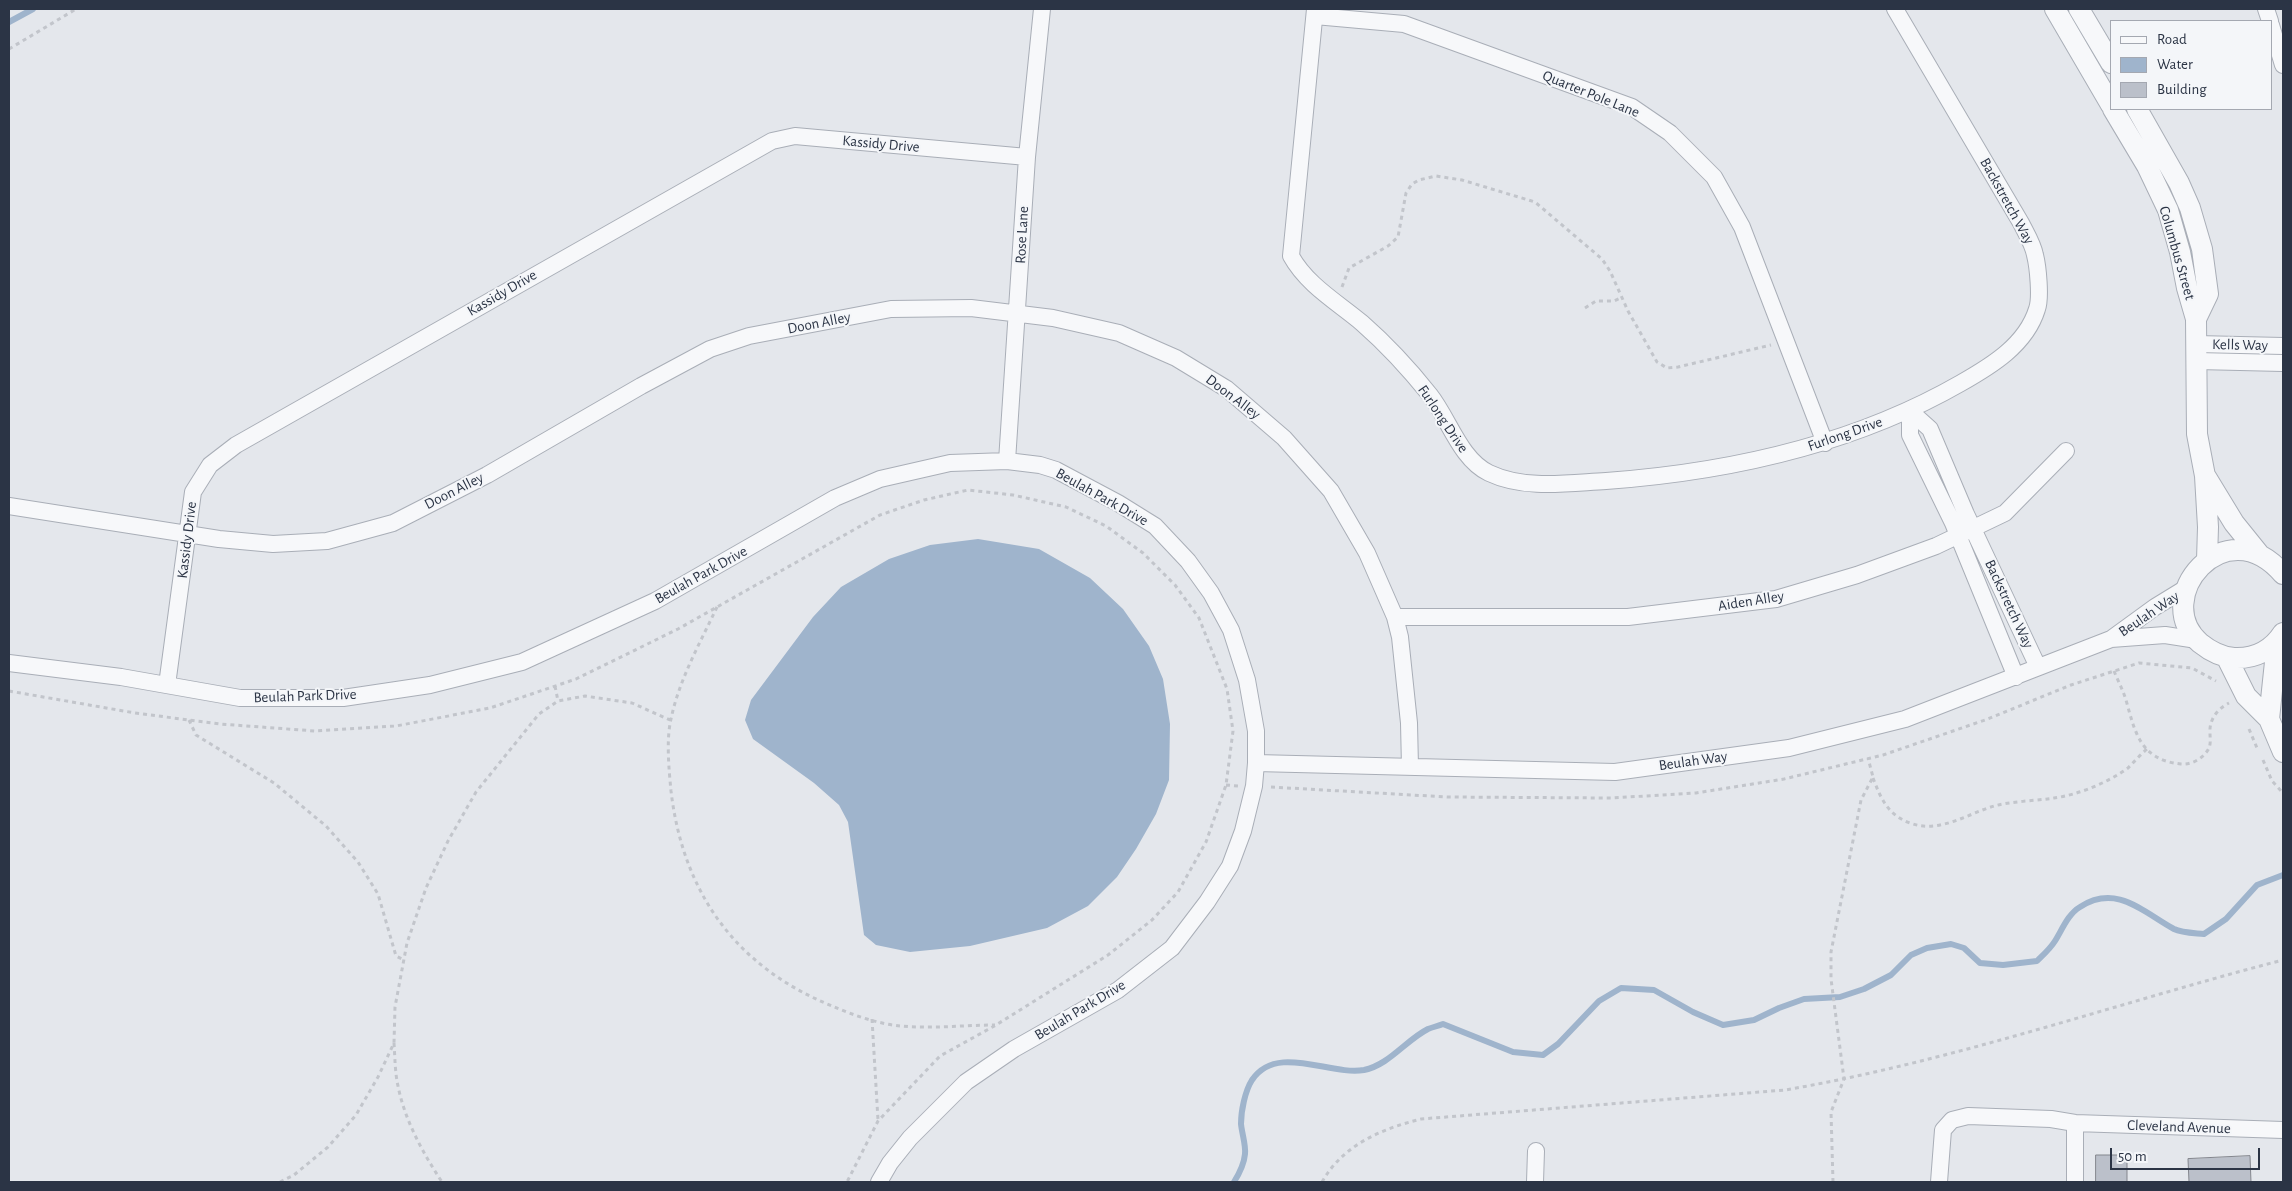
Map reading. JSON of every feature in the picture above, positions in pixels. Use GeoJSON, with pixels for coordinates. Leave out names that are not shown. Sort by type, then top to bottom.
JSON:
{"type":"FeatureCollection","features":[{"type":"Feature","properties":{"kind":"street","name":"Rose Lane"},"geometry":{"type":"LineString","coordinates":[[1007,461],[1027,157],[1042,9]]}},
{"type":"Feature","properties":{"kind":"street","name":"Backstretch Way"},"geometry":{"type":"LineString","coordinates":[[1895,9],[2021,223],[2035,254],[2038,281],[2038,308],[2023,335],[1996,363],[1910,411]]}},
{"type":"Feature","properties":{"kind":"street"},"geometry":{"type":"LineString","coordinates":[[2055,9],[2110,102]]}},
{"type":"Feature","properties":{"kind":"street"},"geometry":{"type":"LineString","coordinates":[[2078,9],[2110,62]]}},
{"type":"Feature","properties":{"kind":"street","name":"Furlong Drive"},"geometry":{"type":"LineString","coordinates":[[1315,12],[1291,256],[1297,268],[1313,285],[1336,301],[1371,331],[1431,396],[1471,460],[1488,472],[1511,480],[1552,485],[1647,478],[1758,460],[1825,442],[1910,411]]}},
{"type":"Feature","properties":{"kind":"street","name":"Quarter Pole Lane"},"geometry":{"type":"LineString","coordinates":[[1315,12],[1404,24],[1632,107],[1670,133],[1714,177],[1742,227],[1825,442]]}},
{"type":"Feature","properties":{"kind":"street"},"geometry":{"type":"LineString","coordinates":[[2272,29],[2283,65]]}},
{"type":"Feature","properties":{"kind":"street","name":"Columbus Street"},"geometry":{"type":"LineString","coordinates":[[2114,110],[2146,166],[2168,210],[2196,319],[2197,434],[2205,476],[2208,527],[2207,560]]}},
{"type":"Feature","properties":{"kind":"street","name":"Columbus Street"},"geometry":{"type":"LineString","coordinates":[[2138,110],[2179,182],[2190,208],[2202,249],[2208,294],[2196,319]]}},
{"type":"Feature","properties":{"kind":"street","name":"Kassidy Drive"},"geometry":{"type":"LineString","coordinates":[[167,685],[193,492],[210,465],[236,445],[772,141],[795,136],[1027,157]]}},
{"type":"Feature","properties":{"kind":"street","name":"Doon Alley"},"geometry":{"type":"LineString","coordinates":[[9,506],[187,535],[273,544],[328,541],[393,523],[487,475],[641,386],[710,349],[749,336],[891,309],[971,308],[1053,318],[1119,333],[1176,358],[1227,388],[1284,438],[1331,491],[1367,553],[1395,617],[1400,637],[1409,723],[1410,767]]}},
{"type":"Feature","properties":{"kind":"street","name":"Kells Way"},"geometry":{"type":"LineString","coordinates":[[2197,352],[2283,346]]}},
{"type":"Feature","properties":{"kind":"street","name":"Kells Way"},"geometry":{"type":"LineString","coordinates":[[2197,352],[2283,363]]}},
{"type":"Feature","properties":{"kind":"street","name":"Backstretch Way"},"geometry":{"type":"LineString","coordinates":[[1910,411],[1930,429],[1973,528],[2038,667]]}},
{"type":"Feature","properties":{"kind":"street","name":"Backstretch Way"},"geometry":{"type":"LineString","coordinates":[[1910,411],[1910,435],[1958,536],[2016,676]]}},
{"type":"Feature","properties":{"kind":"street","name":"Aiden Alley"},"geometry":{"type":"LineString","coordinates":[[1395,617],[1628,617],[1776,599],[1857,575],[1958,536],[2005,513],[2066,451]]}},
{"type":"Feature","properties":{"kind":"street","name":"Beulah Park Drive"},"geometry":{"type":"LineString","coordinates":[[9,663],[120,677],[240,698],[343,698],[430,685],[522,662],[655,601],[835,498],[880,479],[950,463],[1007,461],[1056,470],[1118,503],[1155,526],[1188,561],[1210,593],[1231,630],[1247,680],[1256,731],[1256,763],[1252,800],[1243,831],[1230,866],[1207,902],[1172,948],[1118,990],[1014,1049],[966,1082],[910,1138],[890,1163],[879,1182]]}},
{"type":"Feature","properties":{"kind":"street","name":"Columbus Street"},"geometry":{"type":"LineString","coordinates":[[2205,476],[2234,523],[2258,554]]}},
{"type":"Feature","properties":{"kind":"street","name":"Columbus Street"},"geometry":{"type":"LineString","coordinates":[[2186,588],[2194,572],[2207,560],[2223,552],[2241,550],[2258,554],[2274,563],[2283,574]]}},
{"type":"Feature","properties":{"kind":"street"},"geometry":{"type":"LineString","coordinates":[[2186,588],[2184,606],[2187,624],[2197,640],[2210,651],[2227,658],[2245,658],[2262,653],[2280,638]]}},
{"type":"Feature","properties":{"kind":"street","name":"Beulah Way"},"geometry":{"type":"LineString","coordinates":[[1256,763],[1615,772],[1789,748],[1905,719],[2111,639],[2155,607],[2186,588]]}},
{"type":"Feature","properties":{"kind":"street","name":"Beulah Way"},"geometry":{"type":"LineString","coordinates":[[2111,639],[2165,635],[2197,640]]}},
{"type":"Feature","properties":{"kind":"street"},"geometry":{"type":"LineString","coordinates":[[2269,719],[2280,638]]}},
{"type":"Feature","properties":{"kind":"street"},"geometry":{"type":"LineString","coordinates":[[2227,658],[2246,696],[2269,719],[2283,752]]}},
{"type":"Feature","properties":{"kind":"street","name":"Cleveland Avenue"},"geometry":{"type":"LineString","coordinates":[[1939,1182],[1943,1130],[1952,1120],[1968,1116],[2075,1123],[2283,1130]]}},
{"type":"Feature","properties":{"kind":"street"},"geometry":{"type":"LineString","coordinates":[[2075,1123],[2075,1182]]}},
{"type":"Feature","properties":{"kind":"street"},"geometry":{"type":"LineString","coordinates":[[1535,1182],[1536,1151]]}},
{"type":"Feature","properties":{"kind":"path"},"geometry":{"type":"LineString","coordinates":[[9,49],[76,9]]}},
{"type":"Feature","properties":{"kind":"path"},"geometry":{"type":"LineString","coordinates":[[1336,301],[1349,268],[1388,246],[1398,237],[1406,193],[1412,184],[1419,180],[1436,176],[1462,180],[1535,202],[1602,260],[1623,297],[1628,311],[1658,362],[1667,368],[1678,367],[1787,340]]}},
{"type":"Feature","properties":{"kind":"path"},"geometry":{"type":"LineString","coordinates":[[1585,308],[1596,301],[1614,302],[1623,297]]}},
{"type":"Feature","properties":{"kind":"path"},"geometry":{"type":"LineString","coordinates":[[9,692],[189,720],[314,731],[396,726],[490,708],[576,679],[670,633],[880,515],[924,500],[968,490],[1013,495],[1066,507],[1106,526],[1143,553],[1175,584],[1199,618],[1227,689],[1233,731],[1226,785],[1206,842],[1178,892],[1152,920],[1108,956],[996,1025],[940,1056],[878,1121],[847,1182]]}},
{"type":"Feature","properties":{"kind":"path"},"geometry":{"type":"LineString","coordinates":[[718,607],[690,665],[670,720],[669,771],[674,816],[686,862],[706,901],[734,941],[771,974],[810,997],[854,1015],[900,1026],[996,1025]]}},
{"type":"Feature","properties":{"kind":"path"},"geometry":{"type":"LineString","coordinates":[[2114,671],[2125,698],[2136,737],[2146,749],[2171,763],[2186,765],[2196,761],[2205,754],[2210,745],[2210,724],[2214,715],[2224,705],[2233,701]]}},
{"type":"Feature","properties":{"kind":"path"},"geometry":{"type":"LineString","coordinates":[[555,686],[558,701]]}},
{"type":"Feature","properties":{"kind":"path"},"geometry":{"type":"LineString","coordinates":[[442,1182],[430,1164],[407,1118],[398,1086],[394,1043],[396,1007],[407,942],[426,888],[448,841],[476,792],[539,714],[558,701],[585,696],[632,703],[670,720]]}},
{"type":"Feature","properties":{"kind":"path"},"geometry":{"type":"LineString","coordinates":[[189,720],[196,735],[274,783],[326,826],[358,862],[378,894],[396,956],[404,960]]}},
{"type":"Feature","properties":{"kind":"path"},"geometry":{"type":"LineString","coordinates":[[1868,758],[1881,799],[1893,815],[1912,824],[1939,825],[1971,816],[1994,806],[2058,798],[2086,789],[2127,768],[2146,749]]}},
{"type":"Feature","properties":{"kind":"path"},"geometry":{"type":"LineString","coordinates":[[1833,1182],[1831,1112],[1844,1080],[1831,979],[1831,952],[1861,800],[1873,777]]}},
{"type":"Feature","properties":{"kind":"path"},"geometry":{"type":"LineString","coordinates":[[1322,1182],[1346,1153],[1365,1139],[1395,1126],[1421,1119],[1785,1090],[1844,1080],[2012,1038],[2283,960]]}},
{"type":"Feature","properties":{"kind":"path"},"geometry":{"type":"LineString","coordinates":[[872,1019],[878,1121]]}},
{"type":"Feature","properties":{"kind":"path"},"geometry":{"type":"LineString","coordinates":[[280,1182],[294,1175],[328,1147],[356,1115],[378,1077],[394,1043]]}},
{"type":"Feature","properties":{"kind":"water"},"geometry":{"type":"Polygon","coordinates":[[[978,539],[1039,549],[1090,578],[1123,609],[1149,646],[1163,679],[1170,724],[1169,780],[1156,814],[1136,849],[1117,877],[1088,906],[1047,928],[970,946],[910,952],[876,945],[864,935],[848,822],[839,805],[814,783],[753,739],[745,720],[751,700],[813,617],[841,587],[889,559],[930,545],[978,539]]]}},
{"type":"Feature","properties":{"kind":"building"},"geometry":{"type":"Polygon","coordinates":[[[2096,1155],[2127,1155],[2127,1182],[2096,1182],[2096,1155]]]}},
{"type":"Feature","properties":{"kind":"building"},"geometry":{"type":"Polygon","coordinates":[[[2250,1156],[2251,1182],[2189,1182],[2188,1159],[2250,1156]]]}},
{"type":"Feature","properties":{"kind":"waterway"},"geometry":{"type":"LineString","coordinates":[[9,22],[33,9]]}},
{"type":"Feature","properties":{"kind":"waterway"},"geometry":{"type":"LineString","coordinates":[[1234,1182],[1241,1169],[1245,1151],[1241,1119],[1247,1090],[1252,1080],[1263,1069],[1275,1064],[1289,1062],[1305,1063],[1350,1071],[1364,1070],[1389,1058],[1412,1039],[1428,1029],[1443,1024],[1513,1052],[1543,1055],[1558,1044],[1599,1001],[1621,988],[1654,990],[1693,1012],[1723,1025],[1754,1020],[1804,999],[1840,997],[1864,989],[1891,975],[1911,955],[1927,948],[1951,944],[1964,948],[1980,963],[2003,965],[2037,961],[2053,944],[2072,914],[2093,900],[2118,899],[2130,903],[2174,929],[2204,934],[2226,919],[2257,885],[2283,875]]}}]}
